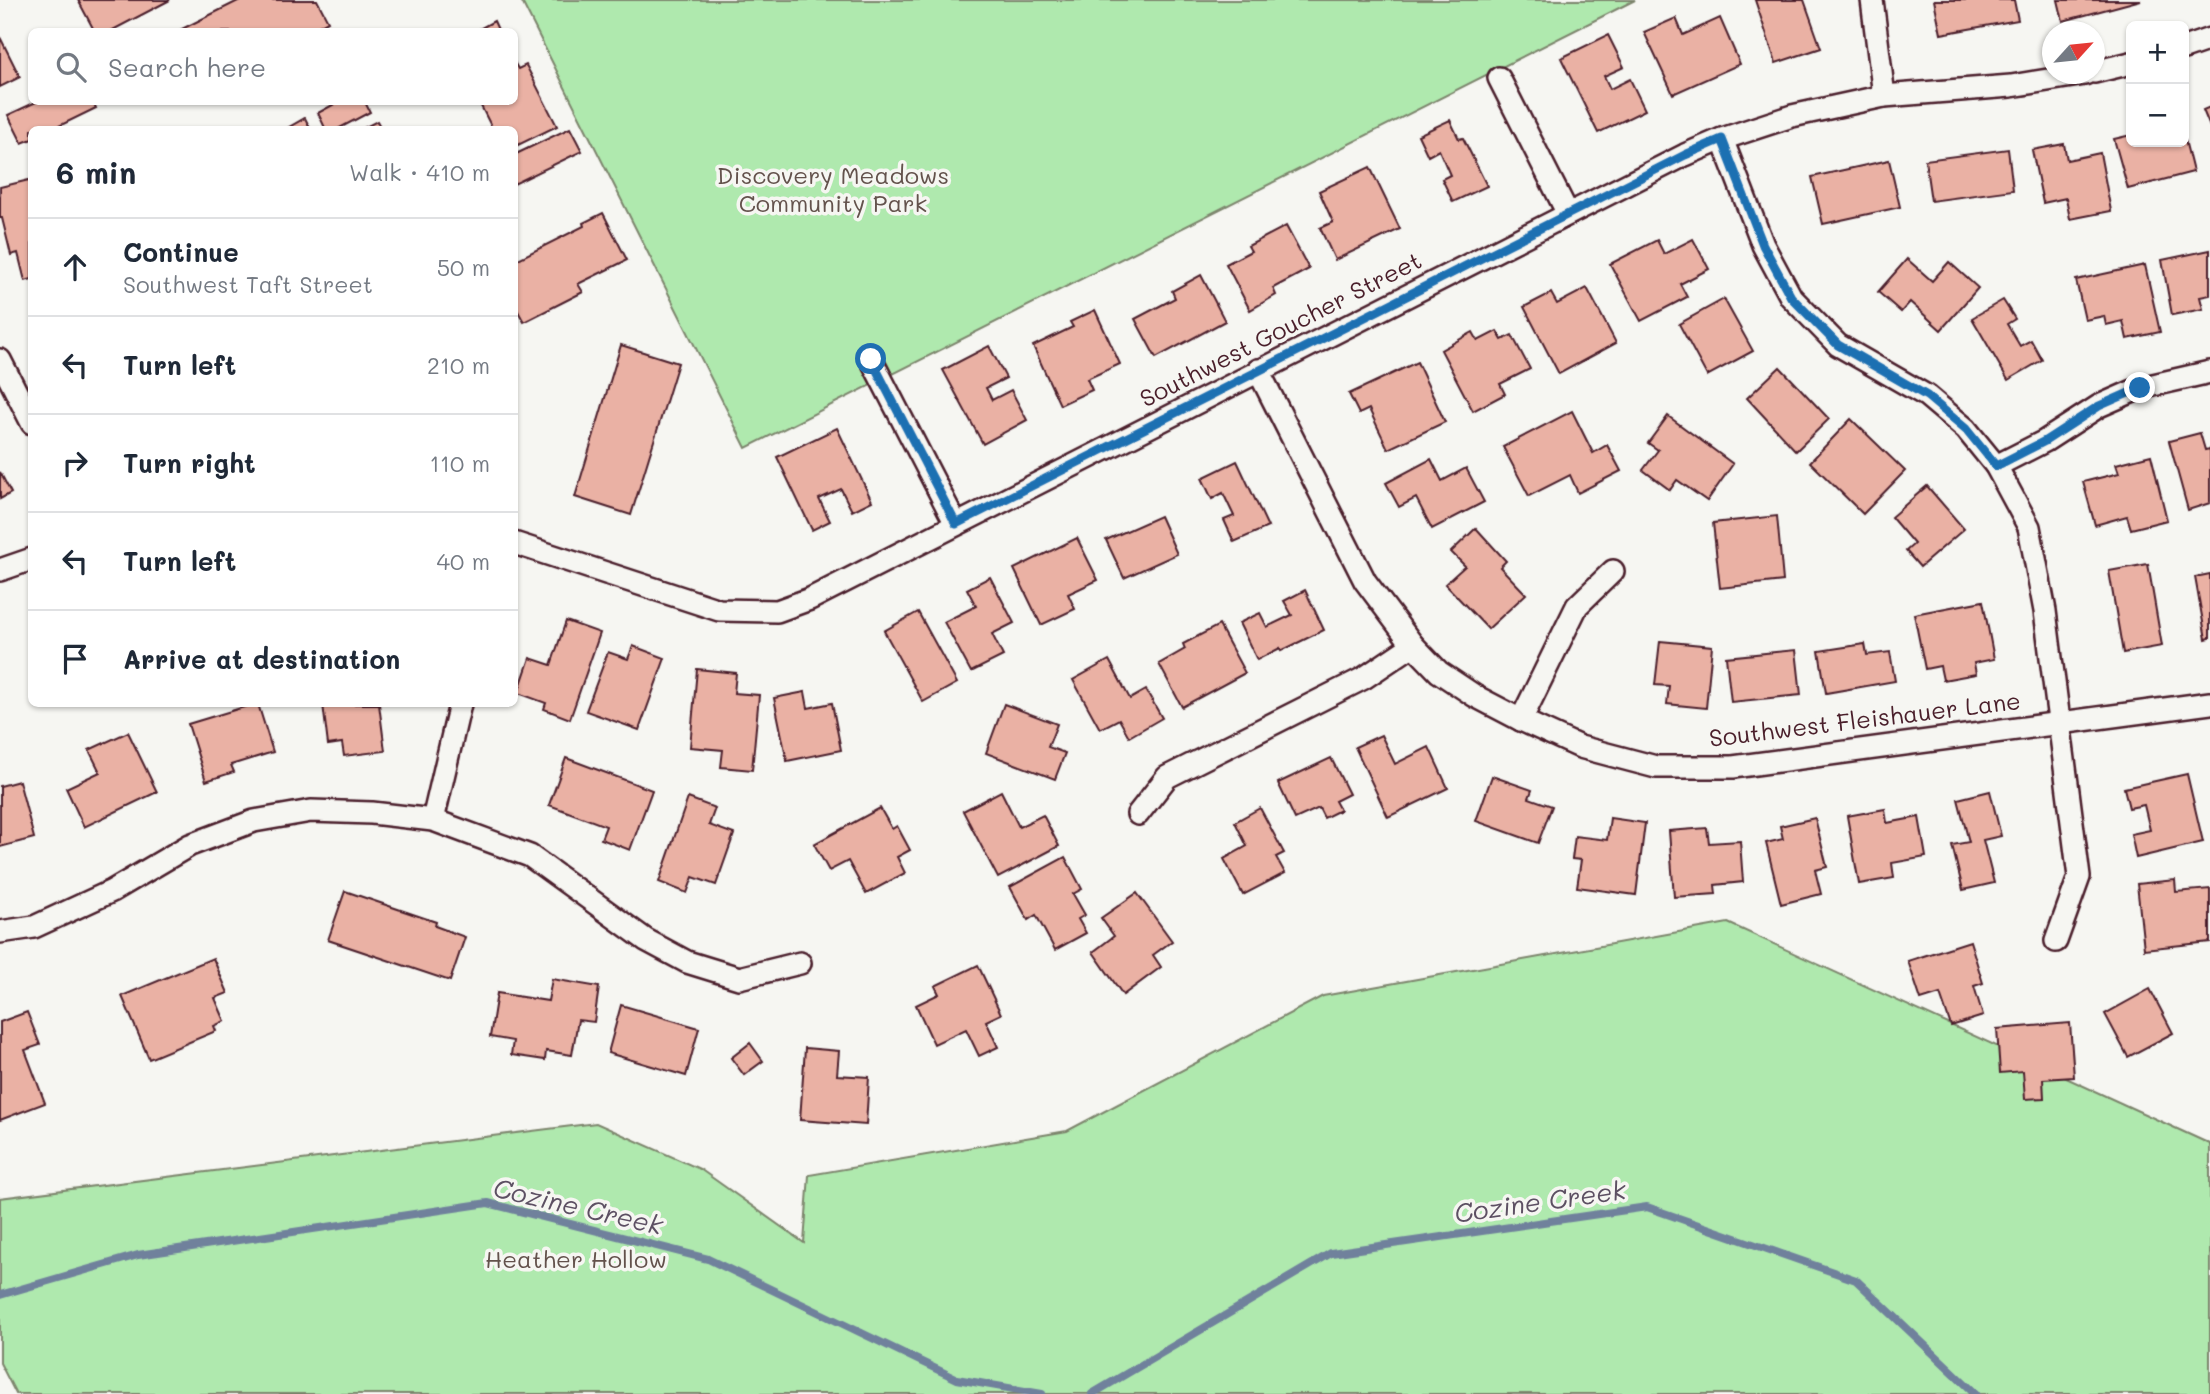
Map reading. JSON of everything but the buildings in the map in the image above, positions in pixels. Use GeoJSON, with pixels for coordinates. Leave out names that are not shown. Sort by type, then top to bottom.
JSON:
{"type":"FeatureCollection","features":[{"type":"Feature","properties":{"kind":"street"},"geometry":{"type":"LineString","coordinates":[[1872,0],[1884,96]]}},
{"type":"Feature","properties":{"kind":"street"},"geometry":{"type":"LineString","coordinates":[[2189,46],[2210,39]]}},
{"type":"Feature","properties":{"kind":"street"},"geometry":{"type":"LineString","coordinates":[[2105,70],[2126,64]]}},
{"type":"Feature","properties":{"kind":"street"},"geometry":{"type":"LineString","coordinates":[[1499,78],[1568,214]]}},
{"type":"Feature","properties":{"kind":"street","name":"Southwest Goucher Street"},"geometry":{"type":"LineString","coordinates":[[518,544],[719,610],[777,611],[810,599],[1258,370],[1685,155],[1722,139],[1792,116],[1884,96],[2042,81]]}},
{"type":"Feature","properties":{"kind":"street"},"geometry":{"type":"LineString","coordinates":[[1722,139],[1763,245],[1791,297],[1838,345],[1927,396],[1966,429],[1996,466],[2029,527],[2045,611],[2080,877],[2056,941]]}},
{"type":"Feature","properties":{"kind":"street"},"geometry":{"type":"LineString","coordinates":[[871,359],[956,524]]}},
{"type":"Feature","properties":{"kind":"street"},"geometry":{"type":"LineString","coordinates":[[0,360],[28,415]]}},
{"type":"Feature","properties":{"kind":"street","name":"Southwest Fleishauer Lane"},"geometry":{"type":"LineString","coordinates":[[1258,370],[1365,581],[1413,645],[1439,672],[1475,696],[1580,747],[1656,767],[1733,767],[2210,703]]}},
{"type":"Feature","properties":{"kind":"street"},"geometry":{"type":"LineString","coordinates":[[1996,466],[2045,441],[2099,406],[2140,388],[2210,372]]}},
{"type":"Feature","properties":{"kind":"street"},"geometry":{"type":"LineString","coordinates":[[0,570],[28,560]]}},
{"type":"Feature","properties":{"kind":"street"},"geometry":{"type":"LineString","coordinates":[[1521,720],[1577,606],[1613,571]]}},
{"type":"Feature","properties":{"kind":"street"},"geometry":{"type":"LineString","coordinates":[[1138,814],[1167,777],[1364,678],[1413,645]]}},
{"type":"Feature","properties":{"kind":"street"},"geometry":{"type":"LineString","coordinates":[[433,820],[459,707]]}},
{"type":"Feature","properties":{"kind":"street"},"geometry":{"type":"LineString","coordinates":[[0,932],[34,927],[112,891],[190,845],[254,821],[311,811],[372,813],[433,820],[530,856],[646,940],[687,962],[739,978],[800,962]]}},
{"type":"Feature","properties":{"kind":"green space","name":"Discovery Meadows Community Park"},"geometry":{"type":"Polygon","coordinates":[[[521,0],[1635,0],[746,448],[521,0]]]}},
{"type":"Feature","properties":{"kind":"green space","name":"Heather Hollow"},"geometry":{"type":"Polygon","coordinates":[[[1728,923],[2210,1144],[2210,1394],[16,1394],[0,1363],[0,1198],[596,1123],[700,1169],[804,1243],[809,1175],[1067,1131],[1323,996],[1728,923]]]}},
{"type":"Feature","properties":{"kind":"waterway","name":"Cozine Creek"},"geometry":{"type":"LineString","coordinates":[[0,1295],[138,1255],[488,1203],[708,1259],[957,1379],[1042,1394]]}},
{"type":"Feature","properties":{"kind":"waterway","name":"Cozine Creek"},"geometry":{"type":"LineString","coordinates":[[1092,1394],[1331,1253],[1647,1207],[1856,1280],[1976,1394]]}},
{"type":"Feature","properties":{"kind":"route"},"geometry":{"type":"LineString","coordinates":[[871,359],[956,524],[1685,155],[1722,139],[1763,245],[1791,297],[1838,345],[1927,396],[1966,429],[1996,466],[2045,441],[2099,406],[2140,388]]}}]}
